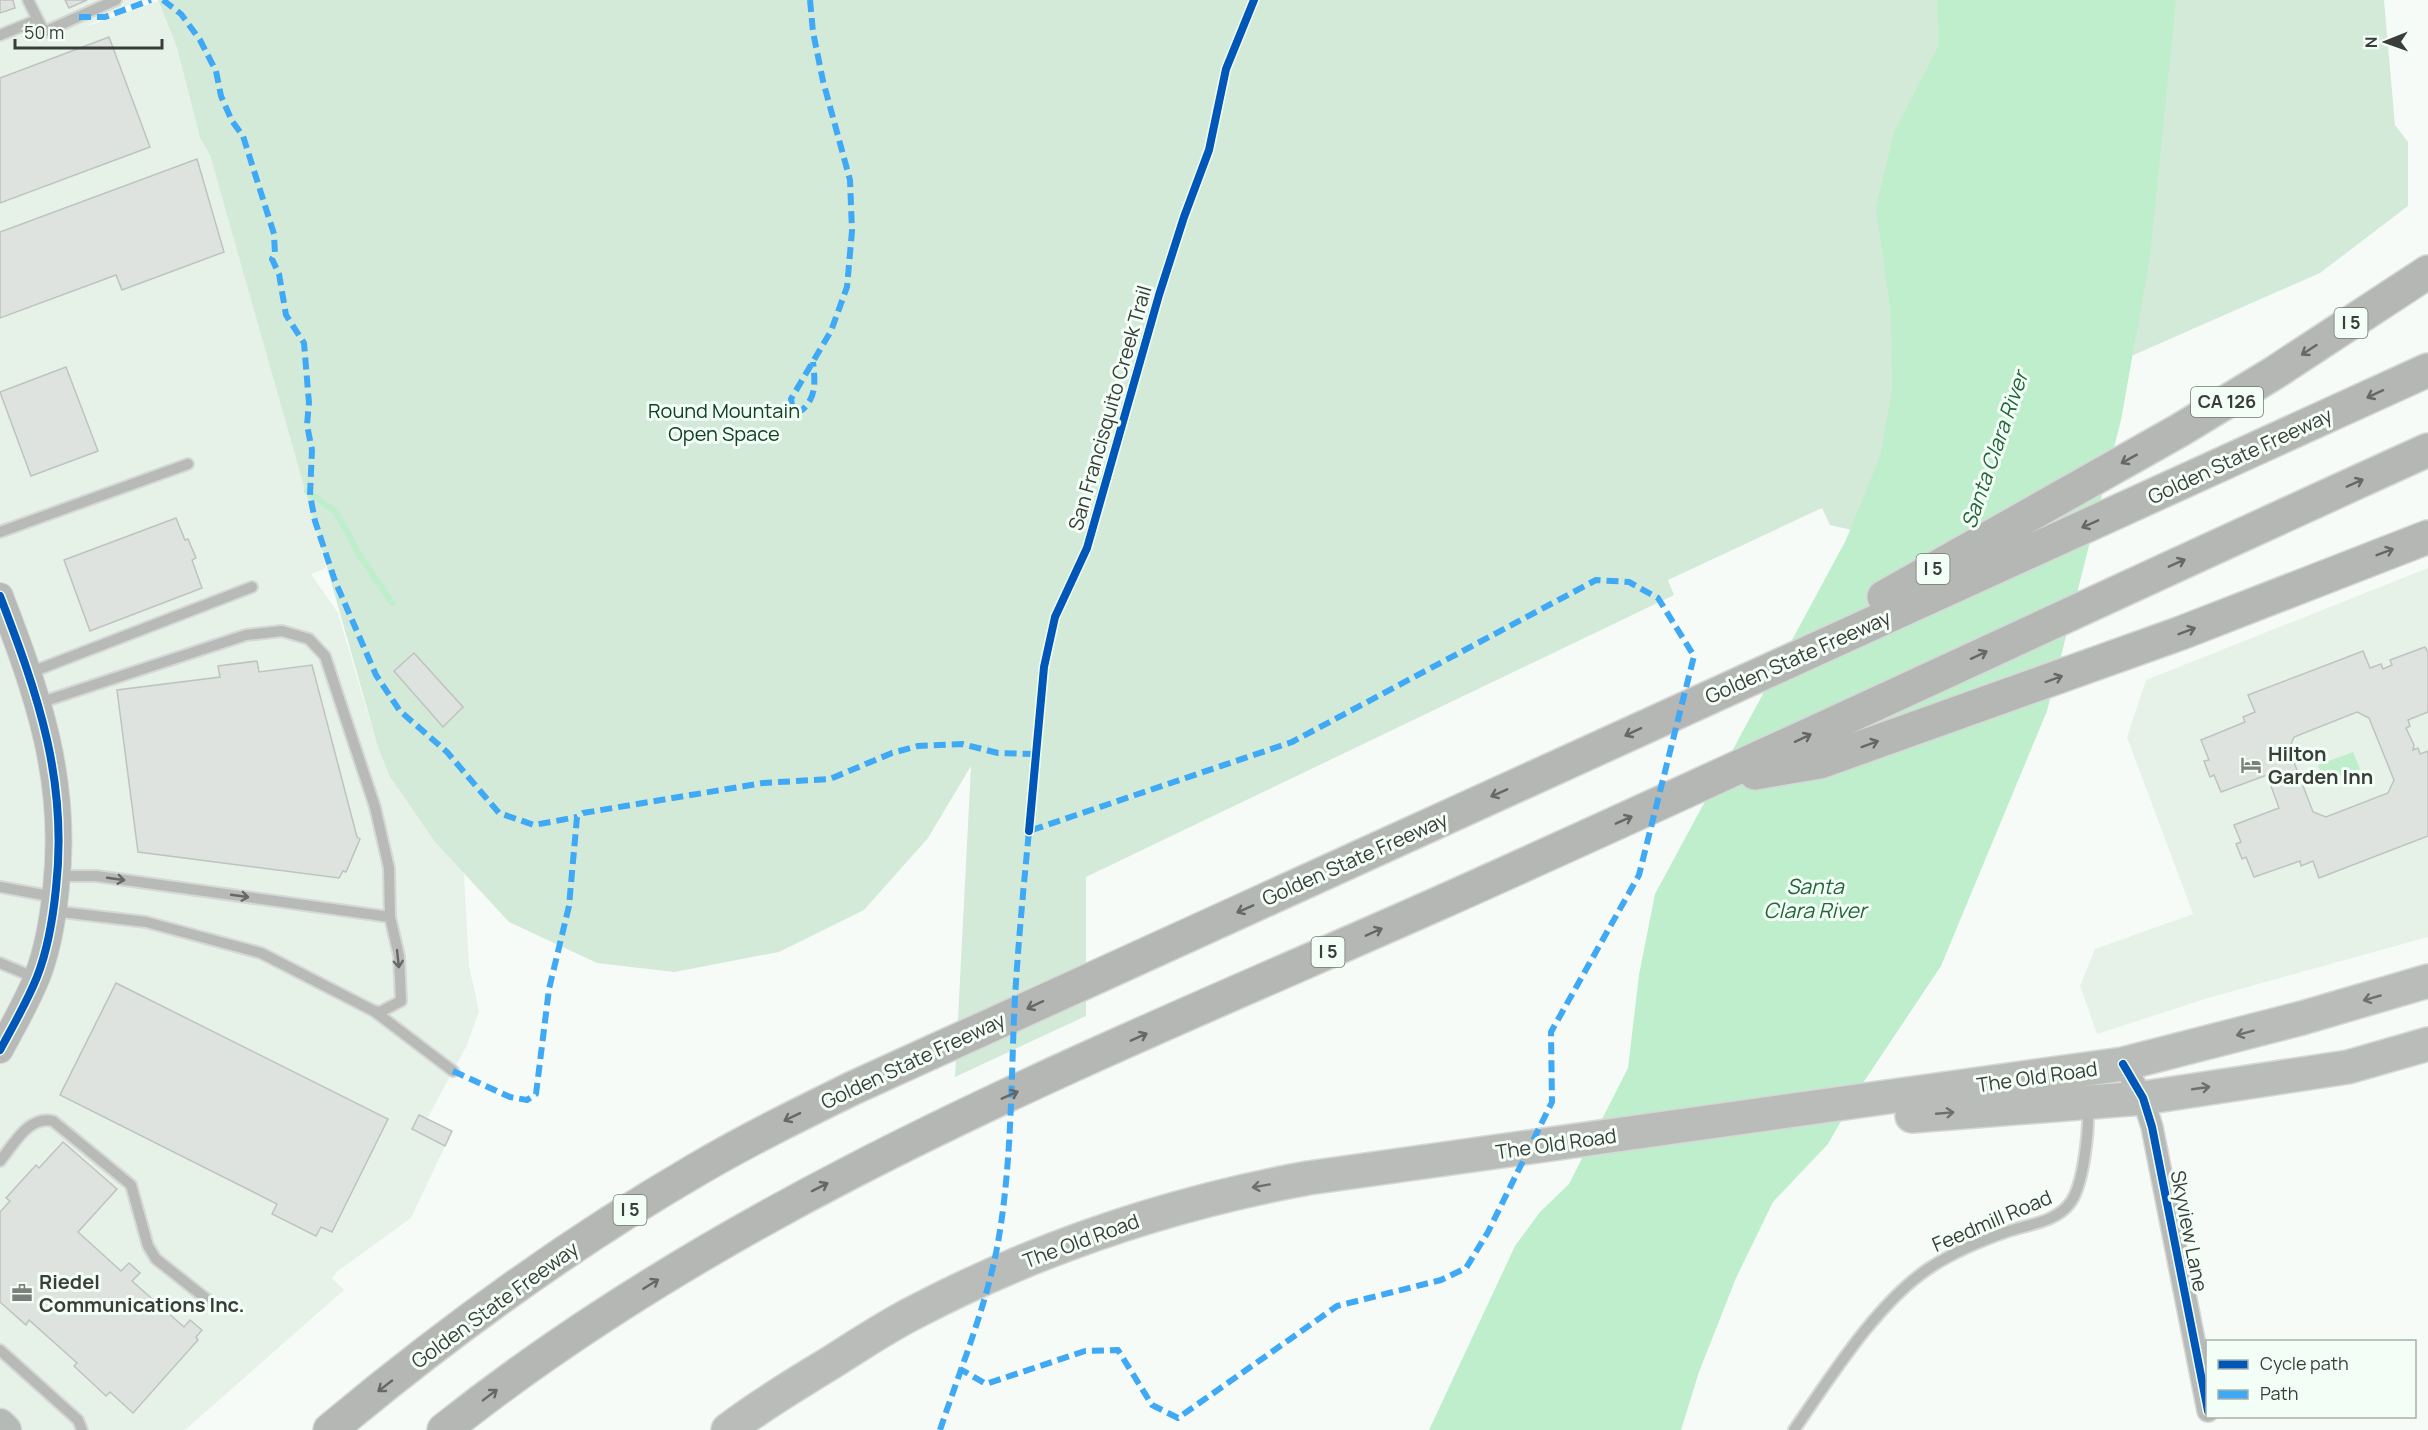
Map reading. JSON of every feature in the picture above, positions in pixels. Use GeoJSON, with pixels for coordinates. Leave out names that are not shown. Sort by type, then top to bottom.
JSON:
{"type":"FeatureCollection","features":[{"type":"Feature","properties":{"kind":"highway","name":"I 5"},"geometry":{"type":"LineString","coordinates":[[2274,373],[2428,272]]}},
{"type":"Feature","properties":{"kind":"highway","name":"Golden State Freeway"},"geometry":{"type":"LineString","coordinates":[[330,1430],[490,1306],[638,1205],[774,1127],[959,1039],[2428,370]]}},
{"type":"Feature","properties":{"kind":"highway","name":"CA 126"},"geometry":{"type":"LineString","coordinates":[[2180,430],[2274,373]]}},
{"type":"Feature","properties":{"kind":"highway","name":"I 5"},"geometry":{"type":"LineString","coordinates":[[1686,708],[2180,430]]}},
{"type":"Feature","properties":{"kind":"highway","name":"I 5"},"geometry":{"type":"LineString","coordinates":[[444,1430],[601,1315],[671,1271],[807,1193],[957,1119],[1712,780],[2124,588],[2428,450]]}},
{"type":"Feature","properties":{"kind":"highway","name":"I 5"},"geometry":{"type":"LineString","coordinates":[[1712,780],[1820,762],[2132,651],[2428,537]]}},
{"type":"Feature","properties":{"kind":"main road","name":"The Old Road"},"geometry":{"type":"LineString","coordinates":[[2085,1085],[2123,1064],[2302,1018],[2428,981]]}},
{"type":"Feature","properties":{"kind":"main road","name":"The Old Road"},"geometry":{"type":"LineString","coordinates":[[728,1430],[779,1394],[875,1334],[1006,1280],[1072,1242],[1177,1207],[1232,1192],[1308,1178],[1484,1163],[1847,1114],[2085,1085],[2144,1098],[2348,1066],[2428,1044]]}},
{"type":"Feature","properties":{"kind":"main road","name":"The Old Road"},"geometry":{"type":"LineString","coordinates":[[762,1430],[968,1297]]}},
{"type":"Feature","properties":{"kind":"main road"},"geometry":{"type":"LineString","coordinates":[[0,1424],[6,1430]]}},
{"type":"Feature","properties":{"kind":"street"},"geometry":{"type":"LineString","coordinates":[[0,1050],[36,978],[55,895],[57,790],[39,703],[1,604]]}},
{"type":"Feature","properties":{"kind":"street","name":"Skyview Lane"},"geometry":{"type":"LineString","coordinates":[[2123,1064],[2144,1098],[2152,1127],[2206,1401]]}},
{"type":"Feature","properties":{"kind":"lane"},"geometry":{"type":"LineString","coordinates":[[28,0],[44,32],[116,0]]}},
{"type":"Feature","properties":{"kind":"lane"},"geometry":{"type":"LineString","coordinates":[[0,35],[37,20]]}},
{"type":"Feature","properties":{"kind":"lane"},"geometry":{"type":"LineString","coordinates":[[0,532],[188,464]]}},
{"type":"Feature","properties":{"kind":"lane"},"geometry":{"type":"LineString","coordinates":[[29,673],[252,587]]}},
{"type":"Feature","properties":{"kind":"lane"},"geometry":{"type":"LineString","coordinates":[[39,703],[246,636],[282,631],[309,639],[325,656],[342,701],[375,807],[389,868],[390,917],[399,956],[400,1002],[380,1012],[374,1011]]}},
{"type":"Feature","properties":{"kind":"lane"},"geometry":{"type":"LineString","coordinates":[[55,895],[96,876],[390,917]]}},
{"type":"Feature","properties":{"kind":"lane"},"geometry":{"type":"LineString","coordinates":[[0,887],[55,895],[261,953],[374,1011],[453,1071]]}},
{"type":"Feature","properties":{"kind":"lane"},"geometry":{"type":"LineString","coordinates":[[0,963],[36,978]]}},
{"type":"Feature","properties":{"kind":"lane","name":"Feedmill Road"},"geometry":{"type":"LineString","coordinates":[[1794,1430],[1835,1372],[1904,1288],[1931,1266],[1972,1246],[2050,1219],[2063,1211],[2077,1188],[2089,1122],[2085,1085]]}},
{"type":"Feature","properties":{"kind":"lane"},"geometry":{"type":"LineString","coordinates":[[0,1161],[32,1123],[43,1118],[53,1121],[131,1185],[148,1246],[156,1259],[218,1308]]}},
{"type":"Feature","properties":{"kind":"lane"},"geometry":{"type":"LineString","coordinates":[[0,1350],[78,1420],[82,1430]]}},
{"type":"Feature","properties":{"kind":"shaded area"},"geometry":{"type":"Polygon","coordinates":[[[0,0],[138,0],[85,27],[158,1],[177,48],[200,138],[210,155],[301,471],[326,568],[311,574],[338,613],[368,714],[390,777],[435,842],[464,873],[469,966],[479,1011],[467,1045],[427,1119],[452,1131],[411,1218],[338,1271],[332,1278],[344,1290],[185,1430],[0,1430],[0,0]]]}},
{"type":"Feature","properties":{"kind":"shaded area"},"geometry":{"type":"Polygon","coordinates":[[[2428,568],[2428,937],[2208,998],[2097,1034],[2080,986],[2095,949],[2193,914],[2127,737],[2146,680],[2428,568]]]}},
{"type":"Feature","properties":{"kind":"green space","name":"Round Mountain Open Space"},"geometry":{"type":"Polygon","coordinates":[[[158,0],[2384,0],[2395,125],[2408,142],[2408,206],[2320,273],[2070,383],[1877,536],[1830,525],[1822,508],[1668,580],[1674,595],[1086,877],[1086,1016],[955,1077],[971,766],[928,838],[864,910],[779,952],[674,972],[597,963],[509,922],[435,842],[390,777],[378,747],[210,155],[200,138],[177,48],[158,0]]]}},
{"type":"Feature","properties":{"kind":"water","name":"Santa Clara River"},"geometry":{"type":"Polygon","coordinates":[[[1937,0],[2176,0],[2150,257],[2121,420],[2047,711],[1941,966],[1861,1086],[1828,1144],[1773,1202],[1736,1278],[1699,1372],[1681,1430],[1429,1430],[1515,1246],[1540,1212],[1569,1184],[1628,1068],[1639,975],[1655,894],[1846,540],[1880,456],[1892,390],[1891,313],[1876,208],[1894,132],[1939,45],[1937,0]]]}},
{"type":"Feature","properties":{"kind":"water"},"geometry":{"type":"Polygon","coordinates":[[[2353,752],[2360,769],[2325,782],[2318,765],[2353,752]]]}},
{"type":"Feature","properties":{"kind":"building"},"geometry":{"type":"Polygon","coordinates":[[[0,0],[13,0],[15,8],[0,13],[0,0]]]}},
{"type":"Feature","properties":{"kind":"building"},"geometry":{"type":"Polygon","coordinates":[[[65,0],[87,0],[69,8],[65,0]]]}},
{"type":"Feature","properties":{"kind":"building"},"geometry":{"type":"Polygon","coordinates":[[[109,37],[150,147],[0,203],[0,78],[109,37]]]}},
{"type":"Feature","properties":{"kind":"building"},"geometry":{"type":"Polygon","coordinates":[[[197,159],[224,252],[122,290],[116,275],[0,318],[0,232],[197,159]]]}},
{"type":"Feature","properties":{"kind":"building"},"geometry":{"type":"Polygon","coordinates":[[[66,367],[98,451],[31,476],[0,392],[66,367]]]}},
{"type":"Feature","properties":{"kind":"building"},"geometry":{"type":"Polygon","coordinates":[[[176,518],[196,558],[192,560],[202,588],[90,631],[64,560],[176,518]]]}},
{"type":"Feature","properties":{"kind":"building","name":"Hilton Garden Inn"},"geometry":{"type":"Polygon","coordinates":[[[2425,647],[2428,652],[2428,712],[2408,720],[2410,726],[2406,728],[2414,745],[2413,750],[2418,748],[2420,754],[2428,751],[2428,836],[2319,878],[2313,861],[2301,866],[2300,861],[2254,877],[2246,857],[2242,859],[2236,844],[2241,842],[2234,825],[2279,808],[2267,775],[2221,792],[2214,775],[2210,777],[2204,761],[2209,760],[2201,740],[2245,722],[2243,717],[2255,712],[2248,695],[2363,651],[2370,668],[2381,664],[2383,669],[2392,665],[2390,660],[2425,647]],[[2357,712],[2294,737],[2289,749],[2313,812],[2326,817],[2388,793],[2394,780],[2369,718],[2357,712]]]}},
{"type":"Feature","properties":{"kind":"building"},"geometry":{"type":"Polygon","coordinates":[[[414,653],[463,707],[443,727],[394,671],[414,653]]]}},
{"type":"Feature","properties":{"kind":"building"},"geometry":{"type":"Polygon","coordinates":[[[257,661],[259,672],[312,665],[357,837],[360,839],[346,872],[343,871],[339,878],[138,852],[117,690],[220,677],[218,666],[257,661]]]}},
{"type":"Feature","properties":{"kind":"building"},"geometry":{"type":"Polygon","coordinates":[[[116,983],[388,1119],[332,1232],[321,1227],[316,1236],[272,1214],[277,1204],[60,1095],[116,983]]]}},
{"type":"Feature","properties":{"kind":"building"},"geometry":{"type":"Polygon","coordinates":[[[419,1115],[452,1131],[445,1146],[412,1129],[419,1115]]]}},
{"type":"Feature","properties":{"kind":"building"},"geometry":{"type":"Polygon","coordinates":[[[63,1142],[117,1189],[78,1232],[121,1271],[129,1263],[140,1273],[132,1281],[184,1327],[190,1320],[202,1330],[196,1337],[198,1340],[133,1413],[110,1392],[106,1396],[74,1366],[77,1363],[29,1320],[26,1325],[0,1302],[0,1212],[10,1201],[6,1198],[36,1165],[39,1168],[63,1142]]]}},
{"type":"Feature","properties":{"kind":"waterway"},"geometry":{"type":"LineString","coordinates":[[307,491],[336,512],[360,556],[392,603]]}},
{"type":"Feature","properties":{"kind":"marked path"},"geometry":{"type":"LineString","coordinates":[[79,17],[105,17],[151,0]]}},
{"type":"Feature","properties":{"kind":"marked path"},"geometry":{"type":"LineString","coordinates":[[163,0],[181,14],[200,40],[216,71],[221,96],[232,121],[243,136],[274,234],[275,254],[272,259],[279,274],[286,315],[304,343],[309,403],[307,425],[312,450],[310,495],[315,521],[335,581],[376,675],[400,711],[447,752],[499,813],[534,825],[577,817]]}},
{"type":"Feature","properties":{"kind":"marked path"},"geometry":{"type":"LineString","coordinates":[[810,0],[813,32],[823,81],[850,180],[852,231],[847,287],[831,331],[791,399],[793,411],[802,410],[813,394],[813,362]]}},
{"type":"Feature","properties":{"kind":"marked path"},"geometry":{"type":"LineString","coordinates":[[940,1430],[948,1407],[956,1385],[964,1362],[972,1340],[986,1294],[1002,1220],[1010,1133],[1017,970],[1029,831],[1292,742],[1596,580],[1629,582],[1658,598],[1694,656],[1639,875],[1551,1032],[1552,1102],[1488,1232],[1466,1268],[1441,1280],[1337,1306],[1178,1418],[1152,1405],[1118,1350],[1085,1351],[986,1384],[960,1369]]}},
{"type":"Feature","properties":{"kind":"marked path"},"geometry":{"type":"LineString","coordinates":[[453,1071],[510,1097],[527,1100],[536,1094],[549,989],[569,906],[577,817],[583,813],[763,783],[830,779],[892,753],[918,746],[962,744],[998,753],[1036,754]]}},
{"type":"Feature","properties":{"kind":"cycle path","name":"San Francisquito Creek Trail"},"geometry":{"type":"LineString","coordinates":[[1029,831],[1044,667],[1055,617],[1087,548],[1159,295],[1209,150],[1226,69],[1254,0]]}},
{"type":"Feature","properties":{"kind":"cycle path"},"geometry":{"type":"LineString","coordinates":[[0,596],[38,703],[47,739],[54,774],[59,849],[50,933],[44,956],[29,996],[0,1050]]}},
{"type":"Feature","properties":{"kind":"cycle path"},"geometry":{"type":"LineString","coordinates":[[2123,1064],[2143,1098],[2152,1127],[2206,1401]]}},
{"type":"Feature","properties":{"kind":"place","name":"Hilton Garden Inn"},"geometry":{"type":"Point","coordinates":[2251,765]}},
{"type":"Feature","properties":{"kind":"place","name":"Riedel Communications Inc."},"geometry":{"type":"Point","coordinates":[22,1293]}}]}
